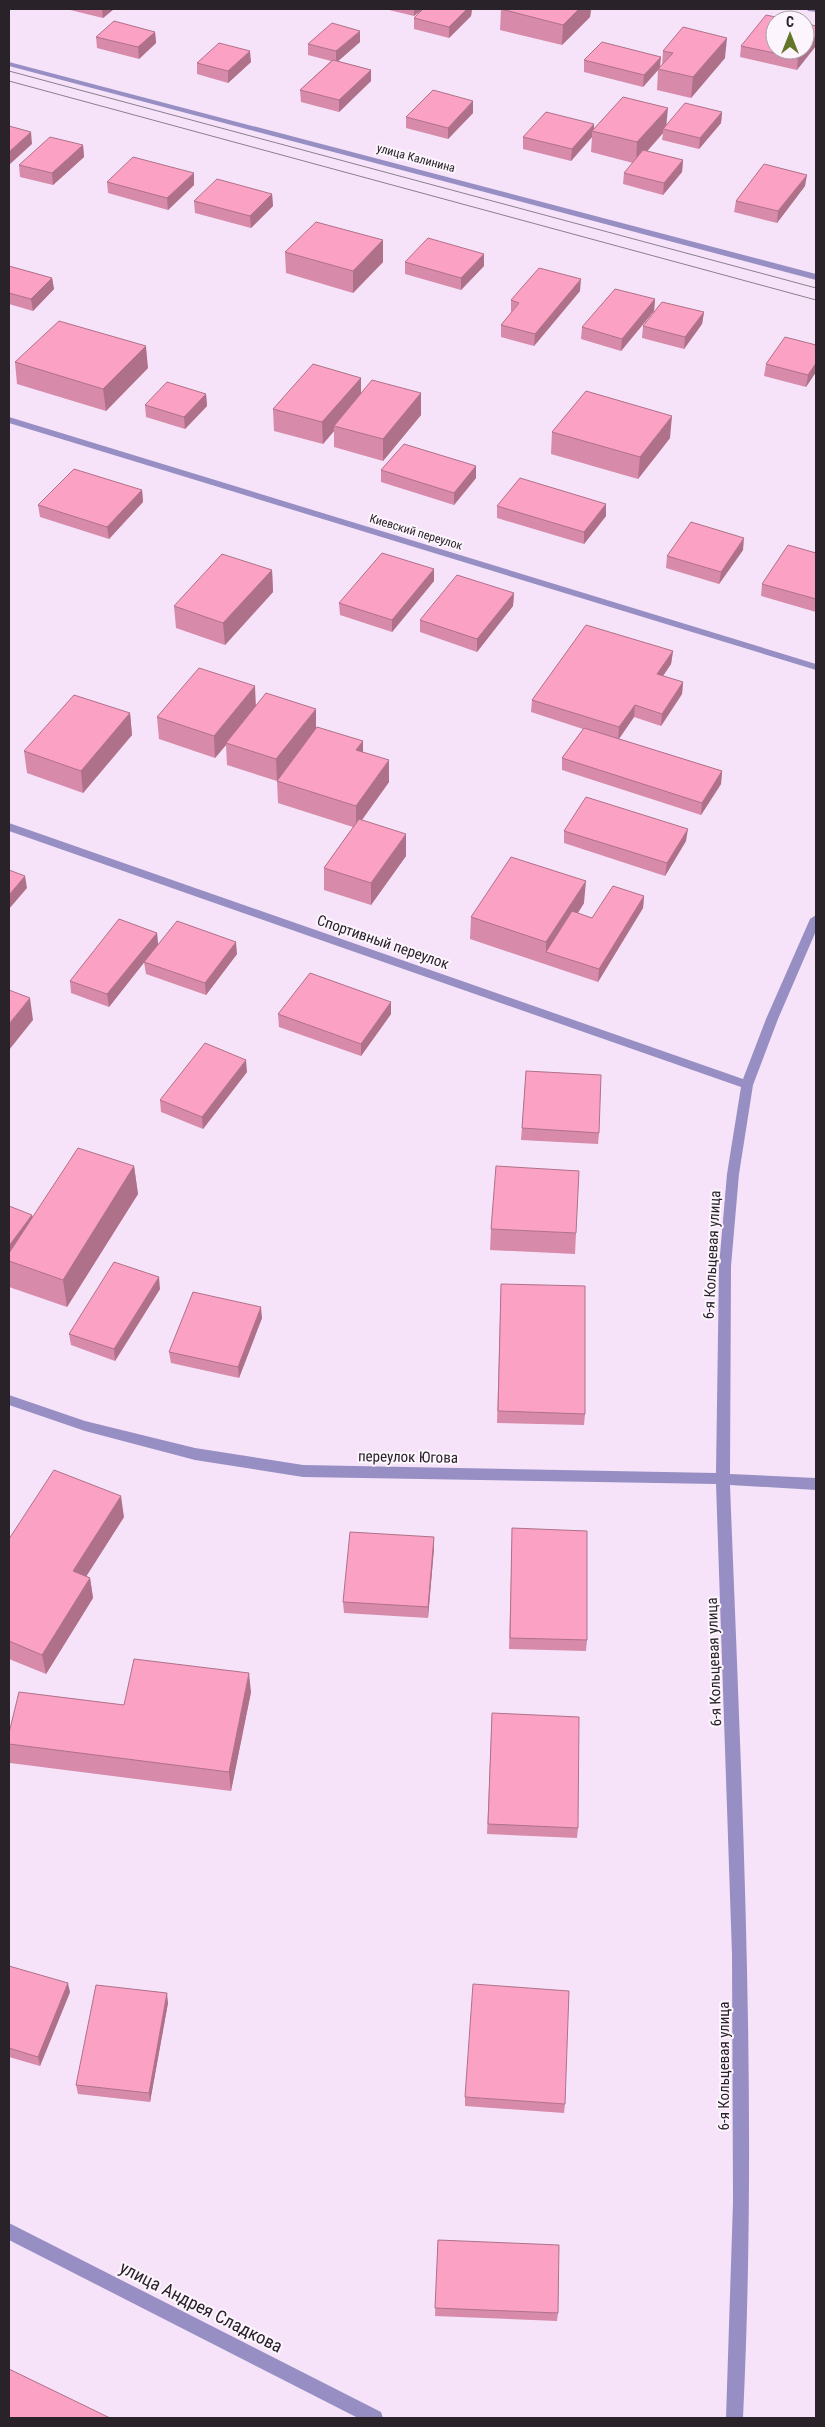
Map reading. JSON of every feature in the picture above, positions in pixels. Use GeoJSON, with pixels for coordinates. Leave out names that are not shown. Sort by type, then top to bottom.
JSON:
{"type":"FeatureCollection","features":[{"type":"Feature","properties":{"kind":"street"},"geometry":{"type":"LineString","coordinates":[[811,9],[816,10]]}},
{"type":"Feature","properties":{"kind":"street","name":"улица Калинина"},"geometry":{"type":"LineString","coordinates":[[9,64],[816,277]]}},
{"type":"Feature","properties":{"kind":"street","name":"Киевский переулок"},"geometry":{"type":"LineString","coordinates":[[9,420],[816,667]]}},
{"type":"Feature","properties":{"kind":"street","name":"Спортивный переулок"},"geometry":{"type":"LineString","coordinates":[[9,826],[747,1086]]}},
{"type":"Feature","properties":{"kind":"street","name":"6-я Кольцевая улица"},"geometry":{"type":"LineString","coordinates":[[735,2418],[741,2202],[740,1955],[724,1479],[725,1266],[733,1174],[747,1086],[772,1019],[816,919]]}},
{"type":"Feature","properties":{"kind":"street","name":"переулок Югова"},"geometry":{"type":"LineString","coordinates":[[9,1400],[85,1426],[195,1454],[303,1471],[724,1479],[816,1484]]}},
{"type":"Feature","properties":{"kind":"street","name":"улица Андрея Сладкова"},"geometry":{"type":"LineString","coordinates":[[9,2231],[375,2418]]}},
{"type":"Feature","properties":{"kind":"building"},"geometry":{"type":"Polygon","coordinates":[[[423,9],[467,9],[449,27],[414,18],[423,9]]]}},
{"type":"Feature","properties":{"kind":"building"},"geometry":{"type":"Polygon","coordinates":[[[501,9],[579,9],[563,25],[501,9]]]}},
{"type":"Feature","properties":{"kind":"building"},"geometry":{"type":"Polygon","coordinates":[[[765,16],[765,51],[741,46],[765,16]]]}},
{"type":"Feature","properties":{"kind":"building"},"geometry":{"type":"Polygon","coordinates":[[[114,21],[155,32],[138,47],[96,37],[114,21]]]}},
{"type":"Feature","properties":{"kind":"building"},"geometry":{"type":"Polygon","coordinates":[[[332,23],[360,31],[336,51],[308,44],[332,23]]]}},
{"type":"Feature","properties":{"kind":"building"},"geometry":{"type":"Polygon","coordinates":[[[683,27],[727,38],[693,77],[658,69],[673,53],[663,51],[683,27]]]}},
{"type":"Feature","properties":{"kind":"building"},"geometry":{"type":"Polygon","coordinates":[[[602,42],[661,57],[644,75],[584,60],[602,42]]]}},
{"type":"Feature","properties":{"kind":"building"},"geometry":{"type":"Polygon","coordinates":[[[219,43],[250,51],[228,71],[197,63],[219,43]]]}},
{"type":"Feature","properties":{"kind":"building"},"geometry":{"type":"Polygon","coordinates":[[[333,60],[371,70],[339,100],[300,90],[333,60]]]}},
{"type":"Feature","properties":{"kind":"building"},"geometry":{"type":"Polygon","coordinates":[[[433,90],[473,101],[448,128],[406,117],[433,90]]]}},
{"type":"Feature","properties":{"kind":"building"},"geometry":{"type":"Polygon","coordinates":[[[623,97],[668,108],[637,142],[592,131],[623,97]]]}},
{"type":"Feature","properties":{"kind":"building"},"geometry":{"type":"Polygon","coordinates":[[[685,103],[722,112],[700,138],[663,129],[685,103]]]}},
{"type":"Feature","properties":{"kind":"building"},"geometry":{"type":"Polygon","coordinates":[[[546,112],[594,124],[572,149],[523,137],[546,112]]]}},
{"type":"Feature","properties":{"kind":"building"},"geometry":{"type":"Polygon","coordinates":[[[9,126],[31,132],[9,152],[9,126]]]}},
{"type":"Feature","properties":{"kind":"building"},"geometry":{"type":"Polygon","coordinates":[[[50,137],[83,145],[52,173],[19,165],[50,137]]]}},
{"type":"Feature","properties":{"kind":"building"},"geometry":{"type":"Polygon","coordinates":[[[643,150],[683,160],[664,183],[624,173],[643,150]]]}},
{"type":"Feature","properties":{"kind":"building"},"geometry":{"type":"Polygon","coordinates":[[[133,157],[194,173],[167,198],[107,182],[133,157]]]}},
{"type":"Feature","properties":{"kind":"building"},"geometry":{"type":"Polygon","coordinates":[[[764,164],[807,175],[778,211],[736,201],[764,164]]]}},
{"type":"Feature","properties":{"kind":"building"},"geometry":{"type":"Polygon","coordinates":[[[217,179],[272,194],[250,216],[194,201],[217,179]]]}},
{"type":"Feature","properties":{"kind":"building"},"geometry":{"type":"Polygon","coordinates":[[[316,222],[383,240],[353,271],[285,252],[316,222]]]}},
{"type":"Feature","properties":{"kind":"building"},"geometry":{"type":"Polygon","coordinates":[[[428,238],[484,254],[461,278],[405,262],[428,238]]]}},
{"type":"Feature","properties":{"kind":"building"},"geometry":{"type":"Polygon","coordinates":[[[9,266],[52,278],[31,299],[9,293],[9,266]]]}},
{"type":"Feature","properties":{"kind":"building"},"geometry":{"type":"Polygon","coordinates":[[[539,268],[581,279],[535,334],[501,325],[519,303],[511,300],[539,268]]]}},
{"type":"Feature","properties":{"kind":"building"},"geometry":{"type":"Polygon","coordinates":[[[615,289],[655,299],[622,339],[582,327],[615,289]]]}},
{"type":"Feature","properties":{"kind":"building"},"geometry":{"type":"Polygon","coordinates":[[[662,302],[704,312],[685,337],[643,326],[662,302]]]}},
{"type":"Feature","properties":{"kind":"building"},"geometry":{"type":"Polygon","coordinates":[[[59,321],[146,346],[103,389],[15,362],[59,321]]]}},
{"type":"Feature","properties":{"kind":"building"},"geometry":{"type":"Polygon","coordinates":[[[785,337],[816,345],[816,363],[808,375],[766,364],[785,337]]]}},
{"type":"Feature","properties":{"kind":"building"},"geometry":{"type":"Polygon","coordinates":[[[313,364],[361,378],[322,422],[273,409],[313,364]]]}},
{"type":"Feature","properties":{"kind":"building"},"geometry":{"type":"Polygon","coordinates":[[[372,380],[421,393],[383,439],[334,426],[372,380]]]}},
{"type":"Feature","properties":{"kind":"building"},"geometry":{"type":"Polygon","coordinates":[[[167,382],[206,394],[184,417],[145,405],[167,382]]]}},
{"type":"Feature","properties":{"kind":"building"},"geometry":{"type":"Polygon","coordinates":[[[586,391],[672,416],[640,457],[552,432],[586,391]]]}},
{"type":"Feature","properties":{"kind":"building"},"geometry":{"type":"Polygon","coordinates":[[[404,444],[476,466],[454,493],[381,470],[404,444]]]}},
{"type":"Feature","properties":{"kind":"building"},"geometry":{"type":"Polygon","coordinates":[[[74,469],[142,490],[107,527],[38,505],[74,469]]]}},
{"type":"Feature","properties":{"kind":"building"},"geometry":{"type":"Polygon","coordinates":[[[520,478],[606,504],[584,532],[497,506],[520,478]]]}},
{"type":"Feature","properties":{"kind":"building"},"geometry":{"type":"Polygon","coordinates":[[[691,522],[744,538],[721,572],[667,556],[691,522]]]}},
{"type":"Feature","properties":{"kind":"building"},"geometry":{"type":"Polygon","coordinates":[[[788,545],[816,553],[816,599],[762,584],[788,545]]]}},
{"type":"Feature","properties":{"kind":"building"},"geometry":{"type":"Polygon","coordinates":[[[382,553],[434,569],[392,620],[339,603],[382,553]]]}},
{"type":"Feature","properties":{"kind":"building"},"geometry":{"type":"Polygon","coordinates":[[[222,554],[272,570],[223,623],[174,606],[222,554]]]}},
{"type":"Feature","properties":{"kind":"building"},"geometry":{"type":"Polygon","coordinates":[[[457,575],[514,593],[477,639],[420,620],[457,575]]]}},
{"type":"Feature","properties":{"kind":"building"},"geometry":{"type":"Polygon","coordinates":[[[586,625],[673,651],[657,674],[683,682],[662,714],[635,705],[619,727],[532,700],[586,625]]]}},
{"type":"Feature","properties":{"kind":"building"},"geometry":{"type":"Polygon","coordinates":[[[199,668],[255,686],[214,736],[157,717],[199,668]]]}},
{"type":"Feature","properties":{"kind":"building"},"geometry":{"type":"Polygon","coordinates":[[[266,693],[316,709],[276,759],[226,743],[266,693]]]}},
{"type":"Feature","properties":{"kind":"building"},"geometry":{"type":"Polygon","coordinates":[[[74,695],[130,713],[81,771],[24,751],[74,695]]]}},
{"type":"Feature","properties":{"kind":"building"},"geometry":{"type":"Polygon","coordinates":[[[317,727],[363,741],[356,750],[389,760],[356,806],[277,781],[317,727]]]}},
{"type":"Feature","properties":{"kind":"building"},"geometry":{"type":"Polygon","coordinates":[[[584,728],[722,771],[702,803],[562,758],[584,728]]]}},
{"type":"Feature","properties":{"kind":"building"},"geometry":{"type":"Polygon","coordinates":[[[586,797],[688,829],[667,863],[564,831],[586,797]]]}},
{"type":"Feature","properties":{"kind":"building"},"geometry":{"type":"Polygon","coordinates":[[[359,819],[406,834],[371,883],[324,868],[359,819]]]}},
{"type":"Feature","properties":{"kind":"building"},"geometry":{"type":"Polygon","coordinates":[[[511,857],[586,881],[546,942],[471,917],[511,857]]]}},
{"type":"Feature","properties":{"kind":"building"},"geometry":{"type":"Polygon","coordinates":[[[9,870],[25,876],[9,895],[9,870]]]}},
{"type":"Feature","properties":{"kind":"building"},"geometry":{"type":"Polygon","coordinates":[[[613,886],[644,896],[599,969],[546,952],[572,911],[592,918],[613,886]]]}},
{"type":"Feature","properties":{"kind":"building"},"geometry":{"type":"Polygon","coordinates":[[[119,919],[157,933],[107,994],[70,981],[119,919]]]}},
{"type":"Feature","properties":{"kind":"building"},"geometry":{"type":"Polygon","coordinates":[[[177,921],[236,942],[205,983],[144,962],[177,921]]]}},
{"type":"Feature","properties":{"kind":"building"},"geometry":{"type":"Polygon","coordinates":[[[310,973],[391,1002],[361,1044],[278,1014],[310,973]]]}},
{"type":"Feature","properties":{"kind":"building"},"geometry":{"type":"Polygon","coordinates":[[[9,990],[30,998],[9,1024],[9,990]]]}},
{"type":"Feature","properties":{"kind":"building"},"geometry":{"type":"Polygon","coordinates":[[[205,1043],[246,1060],[202,1117],[160,1100],[205,1043]]]}},
{"type":"Feature","properties":{"kind":"building"},"geometry":{"type":"Polygon","coordinates":[[[526,1071],[601,1075],[599,1133],[522,1128],[526,1071]]]}},
{"type":"Feature","properties":{"kind":"building"},"geometry":{"type":"Polygon","coordinates":[[[78,1148],[134,1166],[63,1280],[9,1261],[9,1253],[78,1148]]]}},
{"type":"Feature","properties":{"kind":"building"},"geometry":{"type":"Polygon","coordinates":[[[496,1166],[579,1171],[576,1233],[491,1229],[496,1166]]]}},
{"type":"Feature","properties":{"kind":"building"},"geometry":{"type":"Polygon","coordinates":[[[9,1206],[32,1215],[9,1246],[9,1206]]]}},
{"type":"Feature","properties":{"kind":"building"},"geometry":{"type":"Polygon","coordinates":[[[114,1262],[159,1277],[114,1349],[69,1334],[114,1262]]]}},
{"type":"Feature","properties":{"kind":"building"},"geometry":{"type":"Polygon","coordinates":[[[501,1284],[585,1286],[585,1414],[498,1411],[501,1284]]]}},
{"type":"Feature","properties":{"kind":"building"},"geometry":{"type":"Polygon","coordinates":[[[193,1292],[261,1307],[238,1367],[169,1352],[193,1292]]]}},
{"type":"Feature","properties":{"kind":"building"},"geometry":{"type":"Polygon","coordinates":[[[54,1470],[121,1496],[73,1571],[90,1578],[42,1655],[9,1641],[9,1539],[54,1470]]]}},
{"type":"Feature","properties":{"kind":"building"},"geometry":{"type":"Polygon","coordinates":[[[512,1528],[587,1531],[587,1640],[510,1638],[512,1528]]]}},
{"type":"Feature","properties":{"kind":"building"},"geometry":{"type":"Polygon","coordinates":[[[350,1532],[434,1537],[428,1607],[343,1602],[350,1532]]]}},
{"type":"Feature","properties":{"kind":"building"},"geometry":{"type":"Polygon","coordinates":[[[134,1659],[249,1673],[229,1772],[9,1744],[9,1733],[19,1692],[124,1705],[134,1659]]]}},
{"type":"Feature","properties":{"kind":"building"},"geometry":{"type":"Polygon","coordinates":[[[492,1713],[579,1717],[578,1828],[488,1824],[492,1713]]]}},
{"type":"Feature","properties":{"kind":"building"},"geometry":{"type":"Polygon","coordinates":[[[9,1966],[68,1983],[38,2057],[9,2048],[9,1966]]]}},
{"type":"Feature","properties":{"kind":"building"},"geometry":{"type":"Polygon","coordinates":[[[473,1984],[569,1991],[565,2104],[465,2097],[473,1984]]]}},
{"type":"Feature","properties":{"kind":"building"},"geometry":{"type":"Polygon","coordinates":[[[96,1985],[167,1993],[149,2093],[76,2085],[96,1985]]]}},
{"type":"Feature","properties":{"kind":"building"},"geometry":{"type":"Polygon","coordinates":[[[438,2240],[559,2245],[558,2313],[435,2308],[438,2240]]]}},
{"type":"Feature","properties":{"kind":"building"},"geometry":{"type":"Polygon","coordinates":[[[9,2369],[110,2418],[9,2418],[9,2369]]]}},
{"type":"Feature","properties":{"kind":"tram line"},"geometry":{"type":"LineString","coordinates":[[9,71],[816,288]]}},
{"type":"Feature","properties":{"kind":"tram line"},"geometry":{"type":"LineString","coordinates":[[9,81],[816,300]]}}]}
